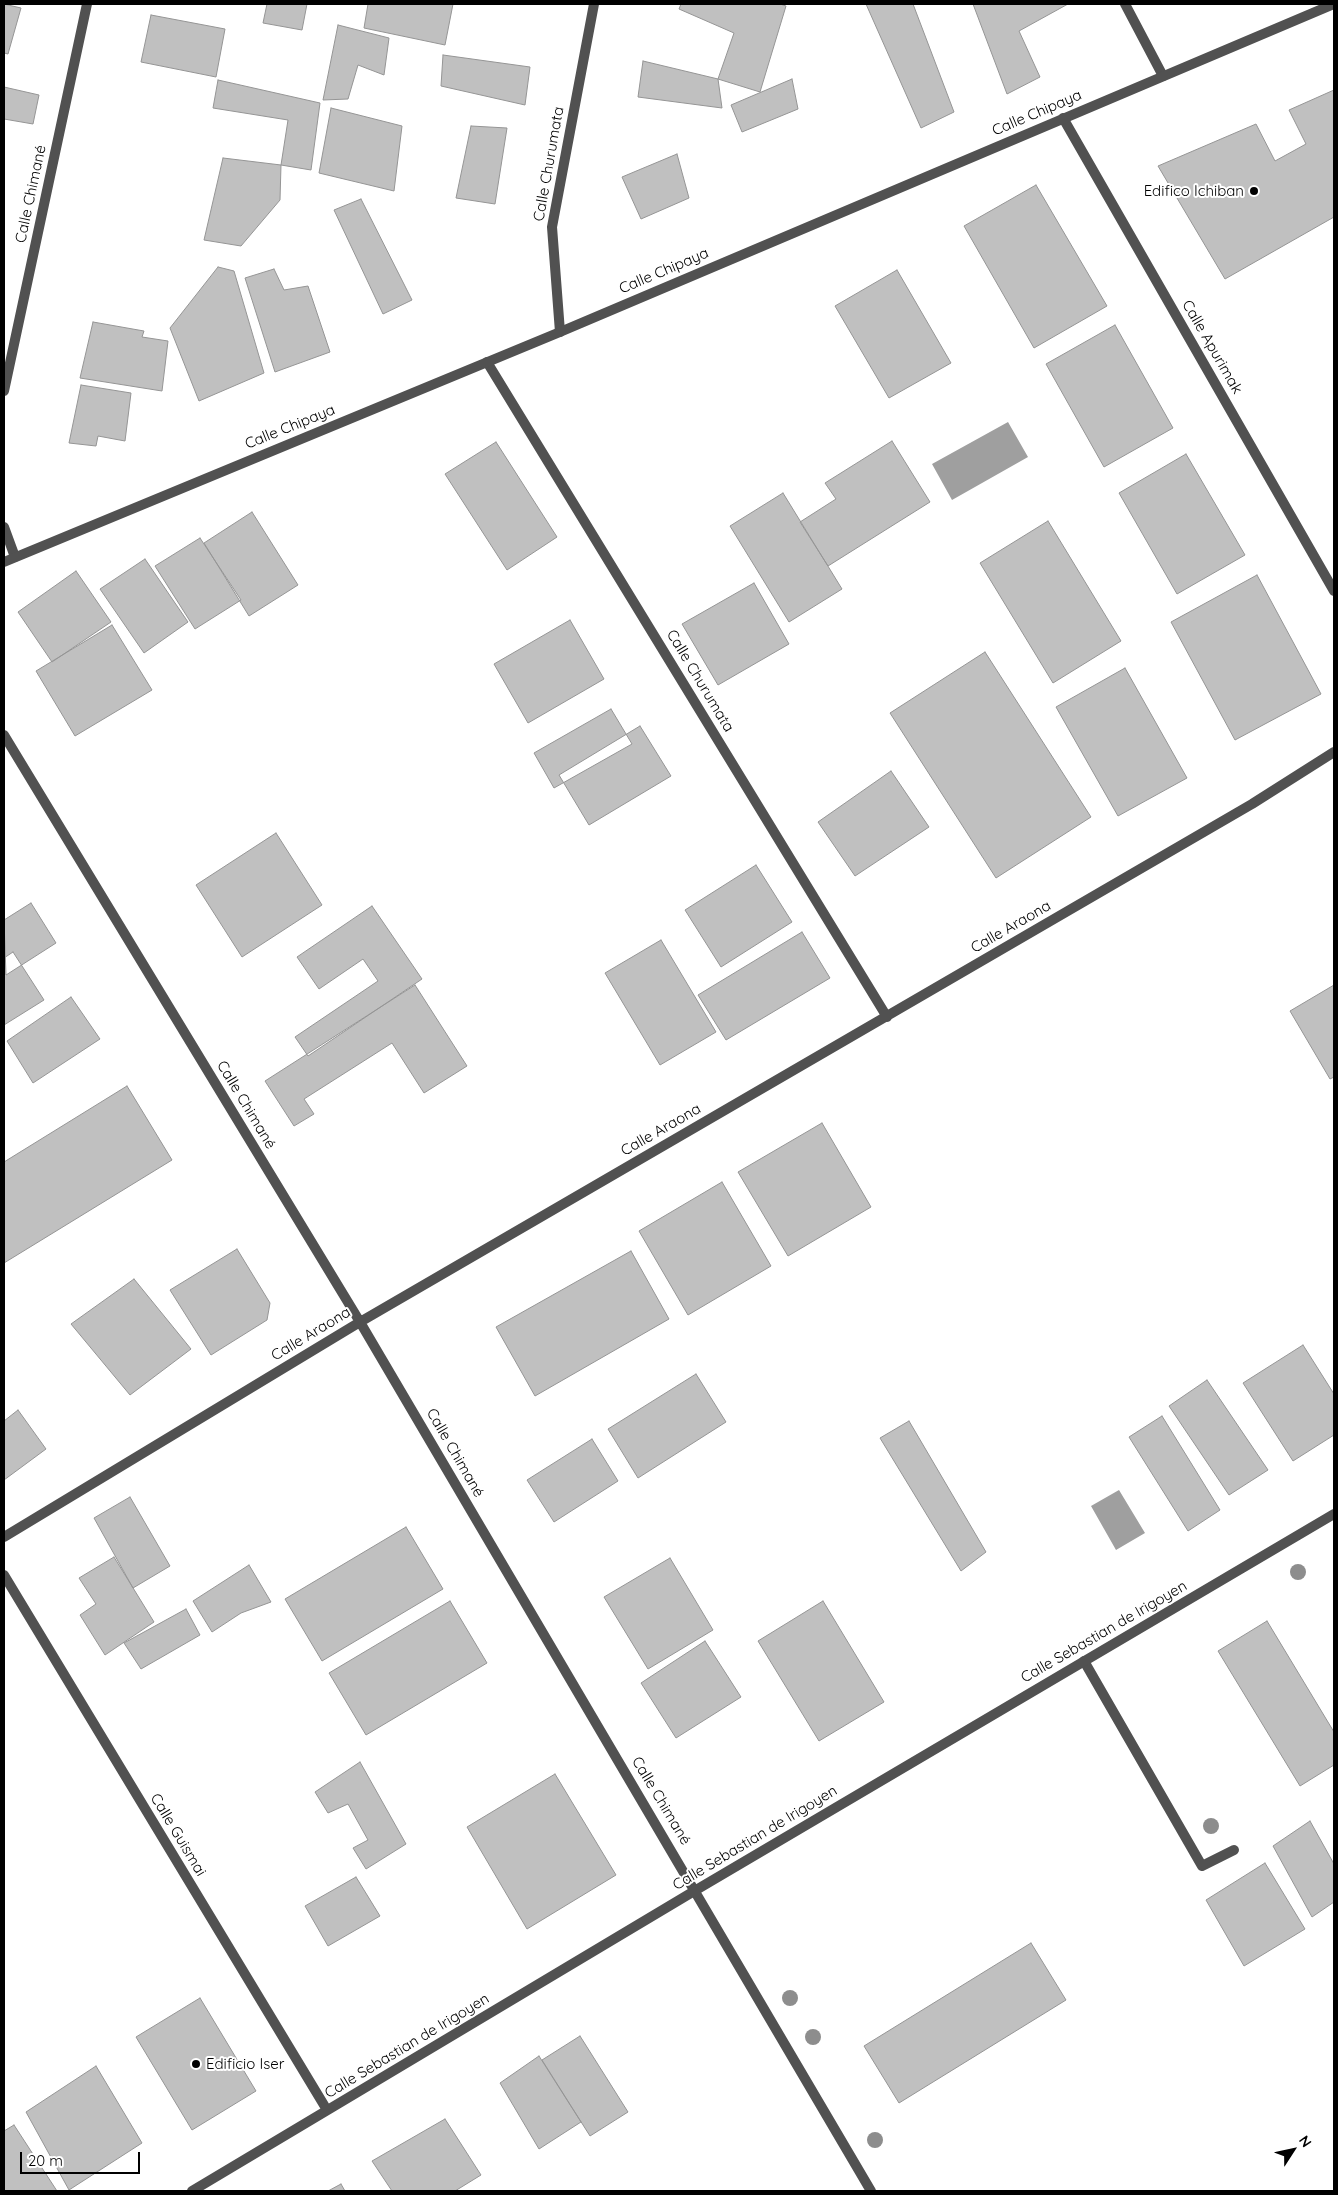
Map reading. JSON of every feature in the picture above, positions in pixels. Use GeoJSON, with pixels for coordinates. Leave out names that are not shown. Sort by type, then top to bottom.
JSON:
{"type":"FeatureCollection","features":[{"type":"Feature","properties":{"kind":"street","name":"Calle Chimané"},"geometry":{"type":"LineString","coordinates":[[4,391],[87,4]]}},
{"type":"Feature","properties":{"kind":"street","name":"Calle Churumata"},"geometry":{"type":"LineString","coordinates":[[560,332],[552,227],[594,4]]}},
{"type":"Feature","properties":{"kind":"street"},"geometry":{"type":"LineString","coordinates":[[1125,4],[1163,76]]}},
{"type":"Feature","properties":{"kind":"street","name":"Calle Chipaya"},"geometry":{"type":"LineString","coordinates":[[4,562],[560,332],[1334,4]]}},
{"type":"Feature","properties":{"kind":"street","name":"Calle Apurimak"},"geometry":{"type":"LineString","coordinates":[[1063,118],[1334,591]]}},
{"type":"Feature","properties":{"kind":"street","name":"Calle Churumata"},"geometry":{"type":"LineString","coordinates":[[487,362],[887,1016]]}},
{"type":"Feature","properties":{"kind":"street"},"geometry":{"type":"LineString","coordinates":[[4,527],[15,557]]}},
{"type":"Feature","properties":{"kind":"street","name":"Calle Chimané"},"geometry":{"type":"LineString","coordinates":[[4,735],[360,1322],[696,1890],[871,2191]]}},
{"type":"Feature","properties":{"kind":"street","name":"Calle Araona"},"geometry":{"type":"LineString","coordinates":[[4,1537],[360,1322],[1252,804],[1334,752]]}},
{"type":"Feature","properties":{"kind":"street","name":"Calle Sebastian de Irigoyen"},"geometry":{"type":"LineString","coordinates":[[192,2191],[696,1890],[1334,1514]]}},
{"type":"Feature","properties":{"kind":"street","name":"Calle Guismai"},"geometry":{"type":"LineString","coordinates":[[4,1575],[328,2110]]}},
{"type":"Feature","properties":{"kind":"street"},"geometry":{"type":"LineString","coordinates":[[1084,1661],[1202,1866],[1234,1850]]}},
{"type":"Feature","properties":{"kind":"shaded area"},"geometry":{"type":"Polygon","coordinates":[[[1008,422],[1028,457],[952,500],[932,464],[1008,422]]]}},
{"type":"Feature","properties":{"kind":"shaded area"},"geometry":{"type":"Polygon","coordinates":[[[1119,1490],[1145,1533],[1116,1550],[1091,1506],[1119,1490]]]}},
{"type":"Feature","properties":{"kind":"building"},"geometry":{"type":"Polygon","coordinates":[[[4,4],[21,8],[8,54],[4,53],[4,4]]]}},
{"type":"Feature","properties":{"kind":"building"},"geometry":{"type":"Polygon","coordinates":[[[267,4],[307,4],[302,30],[263,23],[267,4]]]}},
{"type":"Feature","properties":{"kind":"building"},"geometry":{"type":"Polygon","coordinates":[[[368,4],[453,4],[445,45],[364,28],[368,4]]]}},
{"type":"Feature","properties":{"kind":"building"},"geometry":{"type":"Polygon","coordinates":[[[681,4],[780,4],[786,6],[760,92],[718,79],[734,33],[679,9],[681,4]]]}},
{"type":"Feature","properties":{"kind":"building"},"geometry":{"type":"Polygon","coordinates":[[[866,4],[913,4],[954,112],[921,128],[866,4]]]}},
{"type":"Feature","properties":{"kind":"building"},"geometry":{"type":"Polygon","coordinates":[[[973,4],[1068,4],[1019,31],[1040,77],[1007,94],[973,4]]]}},
{"type":"Feature","properties":{"kind":"building"},"geometry":{"type":"Polygon","coordinates":[[[151,15],[225,29],[216,77],[141,62],[151,15]]]}},
{"type":"Feature","properties":{"kind":"building"},"geometry":{"type":"Polygon","coordinates":[[[338,25],[389,38],[384,75],[358,65],[348,99],[323,100],[338,25]]]}},
{"type":"Feature","properties":{"kind":"building"},"geometry":{"type":"Polygon","coordinates":[[[443,55],[530,67],[525,105],[441,86],[443,55]]]}},
{"type":"Feature","properties":{"kind":"building"},"geometry":{"type":"Polygon","coordinates":[[[643,61],[718,79],[722,108],[638,97],[643,61]]]}},
{"type":"Feature","properties":{"kind":"building"},"geometry":{"type":"Polygon","coordinates":[[[792,79],[798,109],[742,132],[731,105],[792,79]]]}},
{"type":"Feature","properties":{"kind":"building"},"geometry":{"type":"Polygon","coordinates":[[[218,80],[320,103],[311,170],[281,165],[288,120],[213,108],[218,80]]]}},
{"type":"Feature","properties":{"kind":"building"},"geometry":{"type":"Polygon","coordinates":[[[4,87],[39,95],[33,124],[4,119],[4,87]]]}},
{"type":"Feature","properties":{"kind":"building","name":"Edifico Ichiban"},"geometry":{"type":"Polygon","coordinates":[[[1334,90],[1334,217],[1225,279],[1158,166],[1256,124],[1275,161],[1306,144],[1289,110],[1334,90]]]}},
{"type":"Feature","properties":{"kind":"building"},"geometry":{"type":"Polygon","coordinates":[[[331,108],[402,126],[394,191],[319,173],[331,108]]]}},
{"type":"Feature","properties":{"kind":"building"},"geometry":{"type":"Polygon","coordinates":[[[471,126],[507,128],[495,204],[456,198],[471,126]]]}},
{"type":"Feature","properties":{"kind":"building"},"geometry":{"type":"Polygon","coordinates":[[[677,154],[689,198],[641,219],[622,177],[677,154]]]}},
{"type":"Feature","properties":{"kind":"building"},"geometry":{"type":"Polygon","coordinates":[[[223,158],[281,165],[280,200],[241,246],[204,240],[223,158]]]}},
{"type":"Feature","properties":{"kind":"building"},"geometry":{"type":"Polygon","coordinates":[[[1036,185],[1107,306],[1034,348],[964,226],[1036,185]]]}},
{"type":"Feature","properties":{"kind":"building"},"geometry":{"type":"Polygon","coordinates":[[[361,199],[412,300],[383,314],[334,210],[361,199]]]}},
{"type":"Feature","properties":{"kind":"building"},"geometry":{"type":"Polygon","coordinates":[[[218,267],[234,271],[264,373],[199,401],[170,328],[218,267]]]}},
{"type":"Feature","properties":{"kind":"building"},"geometry":{"type":"Polygon","coordinates":[[[274,269],[284,290],[308,286],[330,352],[275,372],[245,278],[274,269]]]}},
{"type":"Feature","properties":{"kind":"building"},"geometry":{"type":"Polygon","coordinates":[[[897,270],[951,363],[889,398],[835,306],[897,270]]]}},
{"type":"Feature","properties":{"kind":"building"},"geometry":{"type":"Polygon","coordinates":[[[93,322],[144,331],[142,337],[168,341],[162,391],[80,378],[93,322]]]}},
{"type":"Feature","properties":{"kind":"building"},"geometry":{"type":"Polygon","coordinates":[[[1115,325],[1173,428],[1104,467],[1046,364],[1115,325]]]}},
{"type":"Feature","properties":{"kind":"building"},"geometry":{"type":"Polygon","coordinates":[[[81,385],[131,393],[125,441],[98,436],[96,446],[69,443],[81,385]]]}},
{"type":"Feature","properties":{"kind":"building"},"geometry":{"type":"Polygon","coordinates":[[[892,441],[930,502],[828,566],[800,522],[836,499],[825,483],[892,441]]]}},
{"type":"Feature","properties":{"kind":"building"},"geometry":{"type":"Polygon","coordinates":[[[496,442],[557,537],[507,570],[445,474],[496,442]]]}},
{"type":"Feature","properties":{"kind":"building"},"geometry":{"type":"Polygon","coordinates":[[[1186,454],[1245,555],[1177,594],[1119,493],[1186,454]]]}},
{"type":"Feature","properties":{"kind":"building"},"geometry":{"type":"Polygon","coordinates":[[[783,493],[842,589],[789,622],[730,526],[783,493]]]}},
{"type":"Feature","properties":{"kind":"building"},"geometry":{"type":"Polygon","coordinates":[[[252,512],[298,585],[249,616],[204,543],[252,512]]]}},
{"type":"Feature","properties":{"kind":"building"},"geometry":{"type":"Polygon","coordinates":[[[1048,521],[1121,641],[1053,683],[980,563],[1048,521]]]}},
{"type":"Feature","properties":{"kind":"building"},"geometry":{"type":"Polygon","coordinates":[[[200,538],[241,600],[195,629],[155,566],[200,538]]]}},
{"type":"Feature","properties":{"kind":"building"},"geometry":{"type":"Polygon","coordinates":[[[145,559],[188,622],[144,653],[100,589],[145,559]]]}},
{"type":"Feature","properties":{"kind":"building"},"geometry":{"type":"Polygon","coordinates":[[[76,571],[111,622],[52,662],[18,612],[76,571]]]}},
{"type":"Feature","properties":{"kind":"building"},"geometry":{"type":"Polygon","coordinates":[[[1257,575],[1321,694],[1235,740],[1171,622],[1257,575]]]}},
{"type":"Feature","properties":{"kind":"building"},"geometry":{"type":"Polygon","coordinates":[[[754,583],[789,644],[718,685],[682,624],[754,583]]]}},
{"type":"Feature","properties":{"kind":"building"},"geometry":{"type":"Polygon","coordinates":[[[570,620],[604,679],[528,723],[494,664],[570,620]]]}},
{"type":"Feature","properties":{"kind":"building"},"geometry":{"type":"Polygon","coordinates":[[[112,625],[152,690],[75,736],[36,671],[112,625]]]}},
{"type":"Feature","properties":{"kind":"building"},"geometry":{"type":"Polygon","coordinates":[[[985,652],[1091,817],[996,878],[890,713],[985,652]]]}},
{"type":"Feature","properties":{"kind":"building"},"geometry":{"type":"Polygon","coordinates":[[[1125,668],[1187,778],[1118,816],[1056,707],[1125,668]]]}},
{"type":"Feature","properties":{"kind":"building"},"geometry":{"type":"Polygon","coordinates":[[[611,709],[632,744],[554,788],[534,753],[611,709]]]}},
{"type":"Feature","properties":{"kind":"building"},"geometry":{"type":"Polygon","coordinates":[[[640,726],[671,776],[589,825],[559,775],[640,726]]]}},
{"type":"Feature","properties":{"kind":"building"},"geometry":{"type":"Polygon","coordinates":[[[891,771],[929,827],[855,876],[818,822],[891,771]]]}},
{"type":"Feature","properties":{"kind":"building"},"geometry":{"type":"Polygon","coordinates":[[[276,833],[322,905],[242,957],[196,885],[276,833]]]}},
{"type":"Feature","properties":{"kind":"building"},"geometry":{"type":"Polygon","coordinates":[[[756,865],[792,922],[721,967],[685,910],[756,865]]]}},
{"type":"Feature","properties":{"kind":"building"},"geometry":{"type":"Polygon","coordinates":[[[31,903],[56,943],[6,975],[4,920],[31,903]]]}},
{"type":"Feature","properties":{"kind":"building"},"geometry":{"type":"Polygon","coordinates":[[[372,906],[422,979],[308,1056],[295,1037],[378,981],[363,959],[319,989],[297,957],[372,906]]]}},
{"type":"Feature","properties":{"kind":"building"},"geometry":{"type":"Polygon","coordinates":[[[802,932],[830,978],[726,1040],[698,995],[802,932]]]}},
{"type":"Feature","properties":{"kind":"building"},"geometry":{"type":"Polygon","coordinates":[[[661,940],[716,1032],[660,1065],[605,973],[661,940]]]}},
{"type":"Feature","properties":{"kind":"building"},"geometry":{"type":"Polygon","coordinates":[[[13,952],[44,1000],[4,1025],[4,958],[13,952]]]}},
{"type":"Feature","properties":{"kind":"building"},"geometry":{"type":"Polygon","coordinates":[[[415,985],[467,1066],[424,1093],[392,1043],[304,1099],[314,1114],[294,1126],[265,1081],[415,985]]]}},
{"type":"Feature","properties":{"kind":"building"},"geometry":{"type":"Polygon","coordinates":[[[1334,985],[1334,1077],[1330,1079],[1290,1011],[1334,985]]]}},
{"type":"Feature","properties":{"kind":"building"},"geometry":{"type":"Polygon","coordinates":[[[71,997],[100,1039],[33,1083],[7,1041],[71,997]]]}},
{"type":"Feature","properties":{"kind":"building"},"geometry":{"type":"Polygon","coordinates":[[[127,1086],[172,1160],[4,1263],[4,1162],[127,1086]]]}},
{"type":"Feature","properties":{"kind":"building"},"geometry":{"type":"Polygon","coordinates":[[[822,1123],[871,1207],[788,1256],[738,1172],[822,1123]]]}},
{"type":"Feature","properties":{"kind":"building"},"geometry":{"type":"Polygon","coordinates":[[[722,1182],[771,1266],[688,1315],[639,1231],[722,1182]]]}},
{"type":"Feature","properties":{"kind":"building"},"geometry":{"type":"Polygon","coordinates":[[[237,1249],[270,1303],[267,1320],[211,1355],[170,1290],[237,1249]]]}},
{"type":"Feature","properties":{"kind":"building"},"geometry":{"type":"Polygon","coordinates":[[[631,1251],[669,1319],[535,1396],[496,1327],[631,1251]]]}},
{"type":"Feature","properties":{"kind":"building"},"geometry":{"type":"Polygon","coordinates":[[[134,1279],[191,1349],[130,1395],[71,1324],[134,1279]]]}},
{"type":"Feature","properties":{"kind":"building"},"geometry":{"type":"Polygon","coordinates":[[[1303,1345],[1334,1394],[1334,1435],[1293,1461],[1243,1383],[1303,1345]]]}},
{"type":"Feature","properties":{"kind":"building"},"geometry":{"type":"Polygon","coordinates":[[[696,1374],[726,1422],[638,1478],[608,1429],[696,1374]]]}},
{"type":"Feature","properties":{"kind":"building"},"geometry":{"type":"Polygon","coordinates":[[[1207,1380],[1268,1470],[1229,1495],[1169,1406],[1207,1380]]]}},
{"type":"Feature","properties":{"kind":"building"},"geometry":{"type":"Polygon","coordinates":[[[18,1410],[46,1449],[4,1480],[4,1421],[18,1410]]]}},
{"type":"Feature","properties":{"kind":"building"},"geometry":{"type":"Polygon","coordinates":[[[1162,1416],[1220,1510],[1188,1531],[1129,1437],[1162,1416]]]}},
{"type":"Feature","properties":{"kind":"building"},"geometry":{"type":"Polygon","coordinates":[[[909,1421],[986,1552],[961,1571],[880,1438],[909,1421]]]}},
{"type":"Feature","properties":{"kind":"building"},"geometry":{"type":"Polygon","coordinates":[[[592,1439],[618,1481],[554,1522],[527,1480],[592,1439]]]}},
{"type":"Feature","properties":{"kind":"building"},"geometry":{"type":"Polygon","coordinates":[[[130,1497],[170,1566],[133,1588],[94,1518],[130,1497]]]}},
{"type":"Feature","properties":{"kind":"building"},"geometry":{"type":"Polygon","coordinates":[[[406,1527],[443,1589],[322,1661],[285,1599],[406,1527]]]}},
{"type":"Feature","properties":{"kind":"building"},"geometry":{"type":"Polygon","coordinates":[[[114,1557],[154,1622],[105,1655],[80,1615],[96,1604],[79,1578],[114,1557]]]}},
{"type":"Feature","properties":{"kind":"building"},"geometry":{"type":"Polygon","coordinates":[[[670,1558],[713,1630],[648,1669],[604,1597],[670,1558]]]}},
{"type":"Feature","properties":{"kind":"building"},"geometry":{"type":"Polygon","coordinates":[[[249,1565],[271,1602],[241,1613],[212,1632],[193,1601],[249,1565]]]}},
{"type":"Feature","properties":{"kind":"building"},"geometry":{"type":"Polygon","coordinates":[[[450,1601],[487,1663],[366,1735],[329,1673],[450,1601]]]}},
{"type":"Feature","properties":{"kind":"building"},"geometry":{"type":"Polygon","coordinates":[[[823,1601],[884,1702],[819,1741],[758,1641],[823,1601]]]}},
{"type":"Feature","properties":{"kind":"building"},"geometry":{"type":"Polygon","coordinates":[[[186,1609],[200,1635],[141,1669],[124,1643],[186,1609]]]}},
{"type":"Feature","properties":{"kind":"building"},"geometry":{"type":"Polygon","coordinates":[[[1267,1621],[1334,1732],[1334,1765],[1300,1786],[1218,1651],[1267,1621]]]}},
{"type":"Feature","properties":{"kind":"building"},"geometry":{"type":"Polygon","coordinates":[[[705,1641],[741,1697],[676,1738],[641,1683],[705,1641]]]}},
{"type":"Feature","properties":{"kind":"building"},"geometry":{"type":"Polygon","coordinates":[[[360,1762],[406,1844],[366,1869],[353,1848],[368,1840],[348,1804],[328,1813],[315,1792],[360,1762]]]}},
{"type":"Feature","properties":{"kind":"building"},"geometry":{"type":"Polygon","coordinates":[[[555,1774],[616,1875],[527,1929],[467,1827],[555,1774]]]}},
{"type":"Feature","properties":{"kind":"building"},"geometry":{"type":"Polygon","coordinates":[[[1310,1821],[1334,1864],[1334,1902],[1312,1917],[1273,1846],[1310,1821]]]}},
{"type":"Feature","properties":{"kind":"building"},"geometry":{"type":"Polygon","coordinates":[[[1265,1863],[1305,1929],[1244,1966],[1206,1900],[1265,1863]]]}},
{"type":"Feature","properties":{"kind":"building"},"geometry":{"type":"Polygon","coordinates":[[[356,1877],[380,1916],[328,1946],[305,1906],[356,1877]]]}},
{"type":"Feature","properties":{"kind":"building"},"geometry":{"type":"Polygon","coordinates":[[[1031,1943],[1066,2000],[899,2103],[864,2046],[1031,1943]]]}},
{"type":"Feature","properties":{"kind":"building","name":"Edificio Iser"},"geometry":{"type":"Polygon","coordinates":[[[200,1998],[256,2091],[192,2130],[136,2037],[200,1998]]]}},
{"type":"Feature","properties":{"kind":"building"},"geometry":{"type":"Polygon","coordinates":[[[580,2036],[628,2112],[590,2136],[542,2060],[580,2036]]]}},
{"type":"Feature","properties":{"kind":"building"},"geometry":{"type":"Polygon","coordinates":[[[539,2056],[581,2122],[539,2149],[500,2083],[539,2056]]]}},
{"type":"Feature","properties":{"kind":"building"},"geometry":{"type":"Polygon","coordinates":[[[96,2066],[142,2143],[69,2190],[26,2112],[96,2066]]]}},
{"type":"Feature","properties":{"kind":"building"},"geometry":{"type":"Polygon","coordinates":[[[445,2119],[481,2175],[455,2191],[392,2191],[372,2161],[445,2119]]]}},
{"type":"Feature","properties":{"kind":"building"},"geometry":{"type":"Polygon","coordinates":[[[14,2125],[57,2191],[4,2191],[4,2131],[14,2125]]]}},
{"type":"Feature","properties":{"kind":"building"},"geometry":{"type":"Polygon","coordinates":[[[341,2184],[345,2191],[328,2191],[341,2184]]]}},
{"type":"Feature","properties":{"kind":"place","name":"Edifico Ichiban"},"geometry":{"type":"Point","coordinates":[1254,191]}},
{"type":"Feature","properties":{"kind":"place","name":"Edificio Iser"},"geometry":{"type":"Point","coordinates":[196,2064]}}]}
